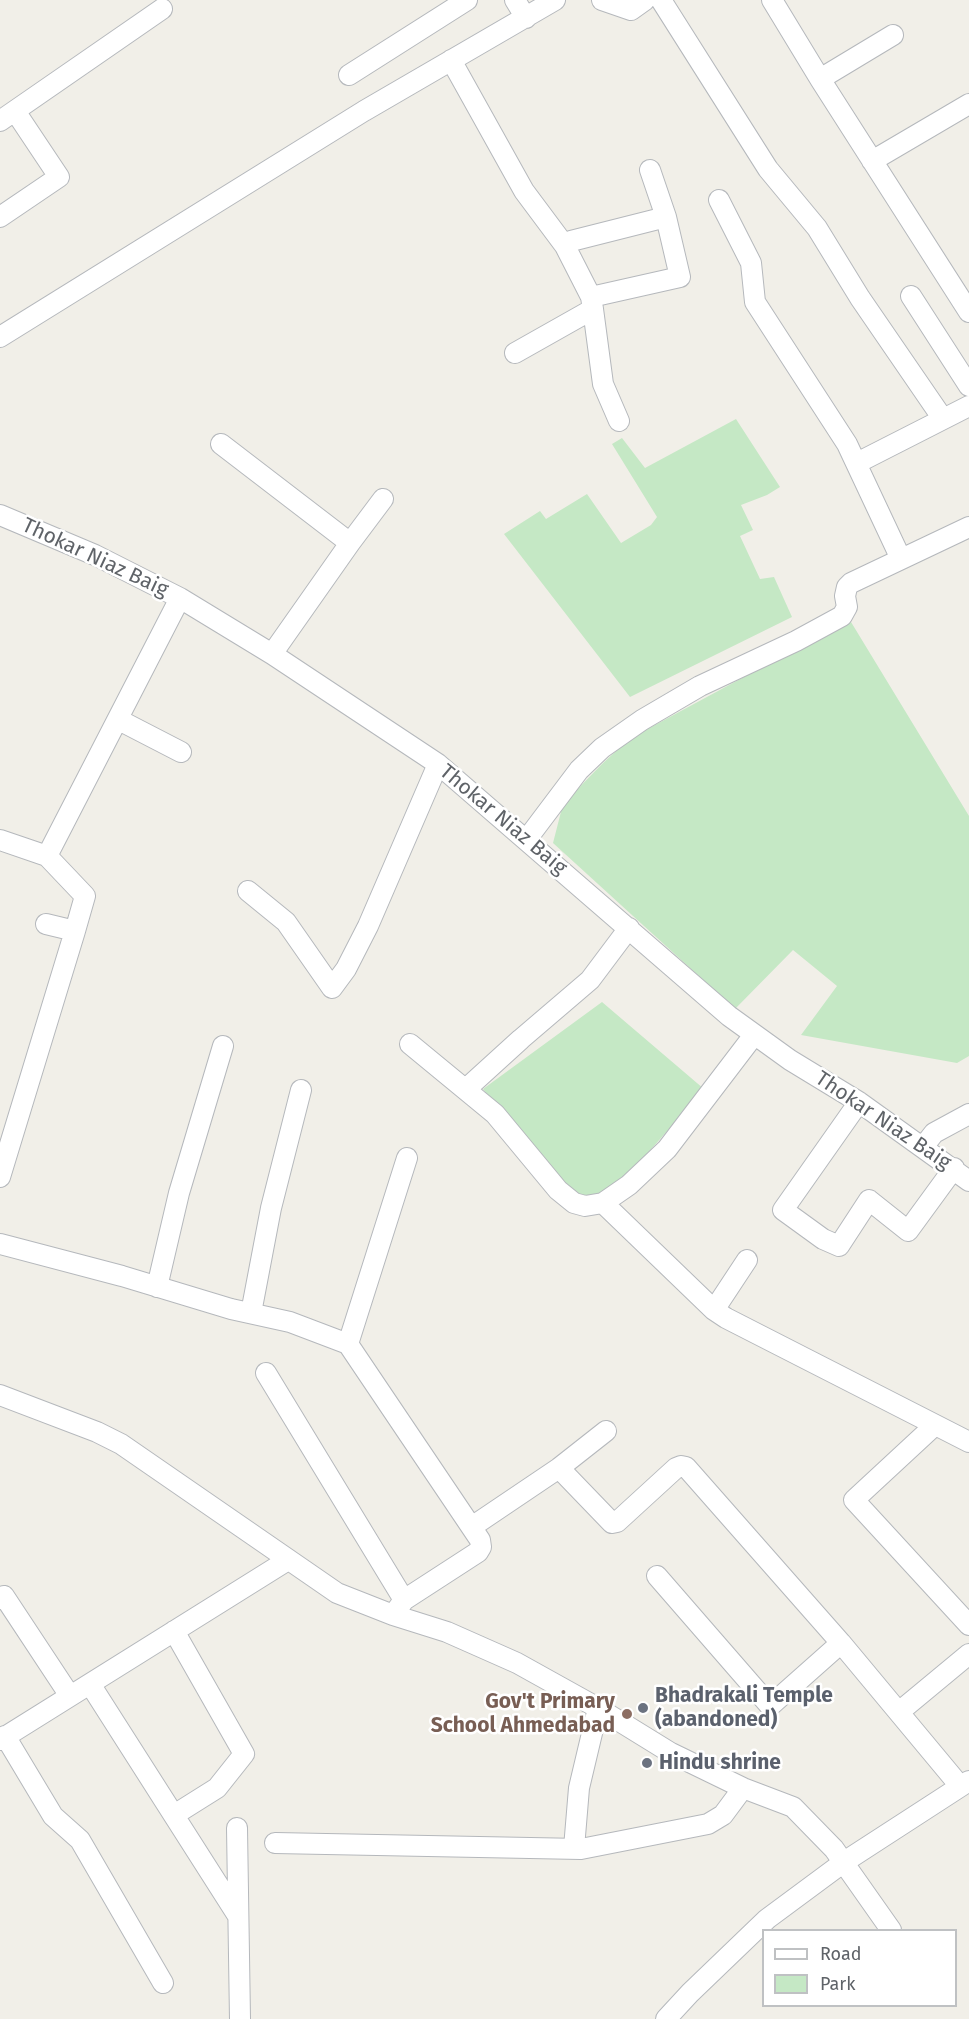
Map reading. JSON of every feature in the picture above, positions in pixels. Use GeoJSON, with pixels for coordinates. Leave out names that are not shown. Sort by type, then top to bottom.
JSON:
{"type":"FeatureCollection","features":[{"type":"Feature","properties":{"kind":"street"},"geometry":{"type":"LineString","coordinates":[[349,75],[467,0]]}},
{"type":"Feature","properties":{"kind":"street"},"geometry":{"type":"LineString","coordinates":[[476,0],[481,0]]}},
{"type":"Feature","properties":{"kind":"street"},"geometry":{"type":"LineString","coordinates":[[515,0],[526,18]]}},
{"type":"Feature","properties":{"kind":"street"},"geometry":{"type":"LineString","coordinates":[[0,337],[364,111],[555,0]]}},
{"type":"Feature","properties":{"kind":"street"},"geometry":{"type":"LineString","coordinates":[[602,0],[631,10],[645,0]]}},
{"type":"Feature","properties":{"kind":"street"},"geometry":{"type":"LineString","coordinates":[[661,0],[768,169],[817,228],[860,298],[944,419]]}},
{"type":"Feature","properties":{"kind":"street"},"geometry":{"type":"LineString","coordinates":[[772,0],[969,312]]}},
{"type":"Feature","properties":{"kind":"street"},"geometry":{"type":"LineString","coordinates":[[0,217],[59,177],[7,116],[162,9]]}},
{"type":"Feature","properties":{"kind":"street"},"geometry":{"type":"LineString","coordinates":[[820,79],[893,35]]}},
{"type":"Feature","properties":{"kind":"street"},"geometry":{"type":"LineString","coordinates":[[451,60],[525,191],[565,246],[592,303],[603,384],[619,421]]}},
{"type":"Feature","properties":{"kind":"street"},"geometry":{"type":"LineString","coordinates":[[872,161],[969,104]]}},
{"type":"Feature","properties":{"kind":"street"},"geometry":{"type":"LineString","coordinates":[[515,353],[592,303],[680,277],[666,217],[650,170]]}},
{"type":"Feature","properties":{"kind":"street"},"geometry":{"type":"LineString","coordinates":[[718,200],[751,263],[755,303],[847,444],[901,559]]}},
{"type":"Feature","properties":{"kind":"street"},"geometry":{"type":"LineString","coordinates":[[565,246],[571,241],[666,217]]}},
{"type":"Feature","properties":{"kind":"street"},"geometry":{"type":"LineString","coordinates":[[911,296],[969,386]]}},
{"type":"Feature","properties":{"kind":"street"},"geometry":{"type":"LineString","coordinates":[[857,463],[969,406]]}},
{"type":"Feature","properties":{"kind":"street"},"geometry":{"type":"LineString","coordinates":[[221,444],[350,543]]}},
{"type":"Feature","properties":{"kind":"street"},"geometry":{"type":"LineString","coordinates":[[272,654],[383,500]]}},
{"type":"Feature","properties":{"kind":"street","name":"Thokar Niaz Baig"},"geometry":{"type":"LineString","coordinates":[[0,515],[95,555],[180,598],[272,654],[438,764],[729,1016],[789,1060],[860,1102],[961,1175]]}},
{"type":"Feature","properties":{"kind":"street"},"geometry":{"type":"LineString","coordinates":[[527,839],[579,770],[602,748],[642,720],[700,686],[842,616],[847,607],[846,587],[850,583],[969,527]]}},
{"type":"Feature","properties":{"kind":"street"},"geometry":{"type":"LineString","coordinates":[[47,856],[180,598]]}},
{"type":"Feature","properties":{"kind":"street"},"geometry":{"type":"LineString","coordinates":[[119,720],[181,752]]}},
{"type":"Feature","properties":{"kind":"street"},"geometry":{"type":"LineString","coordinates":[[248,891],[286,922],[332,987],[346,969],[368,926],[438,764]]}},
{"type":"Feature","properties":{"kind":"street"},"geometry":{"type":"LineString","coordinates":[[0,840],[47,856],[85,896],[0,1177]]}},
{"type":"Feature","properties":{"kind":"street"},"geometry":{"type":"LineString","coordinates":[[46,924],[75,931]]}},
{"type":"Feature","properties":{"kind":"street"},"geometry":{"type":"LineString","coordinates":[[466,1089],[520,1039],[590,980],[629,928]]}},
{"type":"Feature","properties":{"kind":"street"},"geometry":{"type":"LineString","coordinates":[[410,1044],[495,1114],[558,1190],[574,1203],[585,1206],[603,1203],[629,1185],[667,1149],[754,1035]]}},
{"type":"Feature","properties":{"kind":"street"},"geometry":{"type":"LineString","coordinates":[[157,1287],[179,1193],[224,1046]]}},
{"type":"Feature","properties":{"kind":"street"},"geometry":{"type":"LineString","coordinates":[[251,1313],[271,1208],[301,1090]]}},
{"type":"Feature","properties":{"kind":"street"},"geometry":{"type":"LineString","coordinates":[[860,1102],[783,1210],[823,1239],[839,1246],[868,1200],[908,1231],[961,1175]]}},
{"type":"Feature","properties":{"kind":"street"},"geometry":{"type":"LineString","coordinates":[[923,1147],[934,1133],[969,1114]]}},
{"type":"Feature","properties":{"kind":"street"},"geometry":{"type":"LineString","coordinates":[[348,1344],[407,1158]]}},
{"type":"Feature","properties":{"kind":"street"},"geometry":{"type":"LineString","coordinates":[[603,1203],[714,1310],[726,1318],[969,1442]]}},
{"type":"Feature","properties":{"kind":"street"},"geometry":{"type":"LineString","coordinates":[[0,1245],[231,1309],[290,1322],[348,1344],[480,1540],[481,1547],[478,1552],[398,1608]]}},
{"type":"Feature","properties":{"kind":"street"},"geometry":{"type":"LineString","coordinates":[[714,1310],[747,1260]]}},
{"type":"Feature","properties":{"kind":"street"},"geometry":{"type":"LineString","coordinates":[[266,1373],[398,1608]]}},
{"type":"Feature","properties":{"kind":"street"},"geometry":{"type":"LineString","coordinates":[[0,1395],[97,1432],[121,1444],[337,1593],[398,1608],[517,1663],[598,1708],[671,1753],[742,1788],[794,1808],[844,1862],[890,1929]]}},
{"type":"Feature","properties":{"kind":"street"},"geometry":{"type":"LineString","coordinates":[[935,1425],[854,1500],[969,1625]]}},
{"type":"Feature","properties":{"kind":"street"},"geometry":{"type":"LineString","coordinates":[[472,1526],[560,1468],[606,1431]]}},
{"type":"Feature","properties":{"kind":"street"},"geometry":{"type":"LineString","coordinates":[[560,1468],[612,1523],[617,1522],[676,1468],[686,1467],[899,1712],[965,1784],[844,1862],[767,1918],[666,2019]]}},
{"type":"Feature","properties":{"kind":"street"},"geometry":{"type":"LineString","coordinates":[[163,1983],[80,1840],[53,1816],[3,1738],[288,1560]]}},
{"type":"Feature","properties":{"kind":"street"},"geometry":{"type":"LineString","coordinates":[[657,1576],[770,1706],[841,1643]]}},
{"type":"Feature","properties":{"kind":"street"},"geometry":{"type":"LineString","coordinates":[[0,1599],[4,1596],[70,1696]]}},
{"type":"Feature","properties":{"kind":"street"},"geometry":{"type":"LineString","coordinates":[[174,1631],[244,1754],[217,1788],[174,1815]]}},
{"type":"Feature","properties":{"kind":"street"},"geometry":{"type":"LineString","coordinates":[[899,1712],[969,1654]]}},
{"type":"Feature","properties":{"kind":"street"},"geometry":{"type":"LineString","coordinates":[[90,1684],[238,1916]]}},
{"type":"Feature","properties":{"kind":"street"},"geometry":{"type":"LineString","coordinates":[[573,1848],[579,1788],[598,1708]]}},
{"type":"Feature","properties":{"kind":"street"},"geometry":{"type":"LineString","coordinates":[[274,1843],[573,1848],[708,1824],[723,1815],[742,1788]]}},
{"type":"Feature","properties":{"kind":"street"},"geometry":{"type":"LineString","coordinates":[[237,1828],[240,2019]]}},
{"type":"Feature","properties":{"kind":"green space"},"geometry":{"type":"Polygon","coordinates":[[[736,419],[780,487],[767,495],[741,505],[753,530],[740,536],[760,579],[774,577],[792,617],[630,697],[504,534],[540,511],[546,519],[587,494],[621,543],[651,525],[657,517],[612,444],[622,438],[645,468],[736,419]]]}},
{"type":"Feature","properties":{"kind":"green space"},"geometry":{"type":"Polygon","coordinates":[[[851,622],[969,816],[969,1056],[957,1063],[801,1035],[837,986],[793,950],[735,1009],[553,843],[563,804],[629,739],[851,622]]]}},
{"type":"Feature","properties":{"kind":"green space"},"geometry":{"type":"Polygon","coordinates":[[[602,1002],[704,1089],[625,1179],[601,1194],[583,1201],[558,1187],[483,1089],[602,1002]]]}},
{"type":"Feature","properties":{"kind":"place","name":"Bhadrakali Temple (abandoned)"},"geometry":{"type":"Point","coordinates":[643,1708]}},
{"type":"Feature","properties":{"kind":"place","name":"Gov't Primary School Ahmedabad"},"geometry":{"type":"Point","coordinates":[627,1714]}},
{"type":"Feature","properties":{"kind":"place","name":"Hindu shrine"},"geometry":{"type":"Point","coordinates":[647,1763]}}]}
